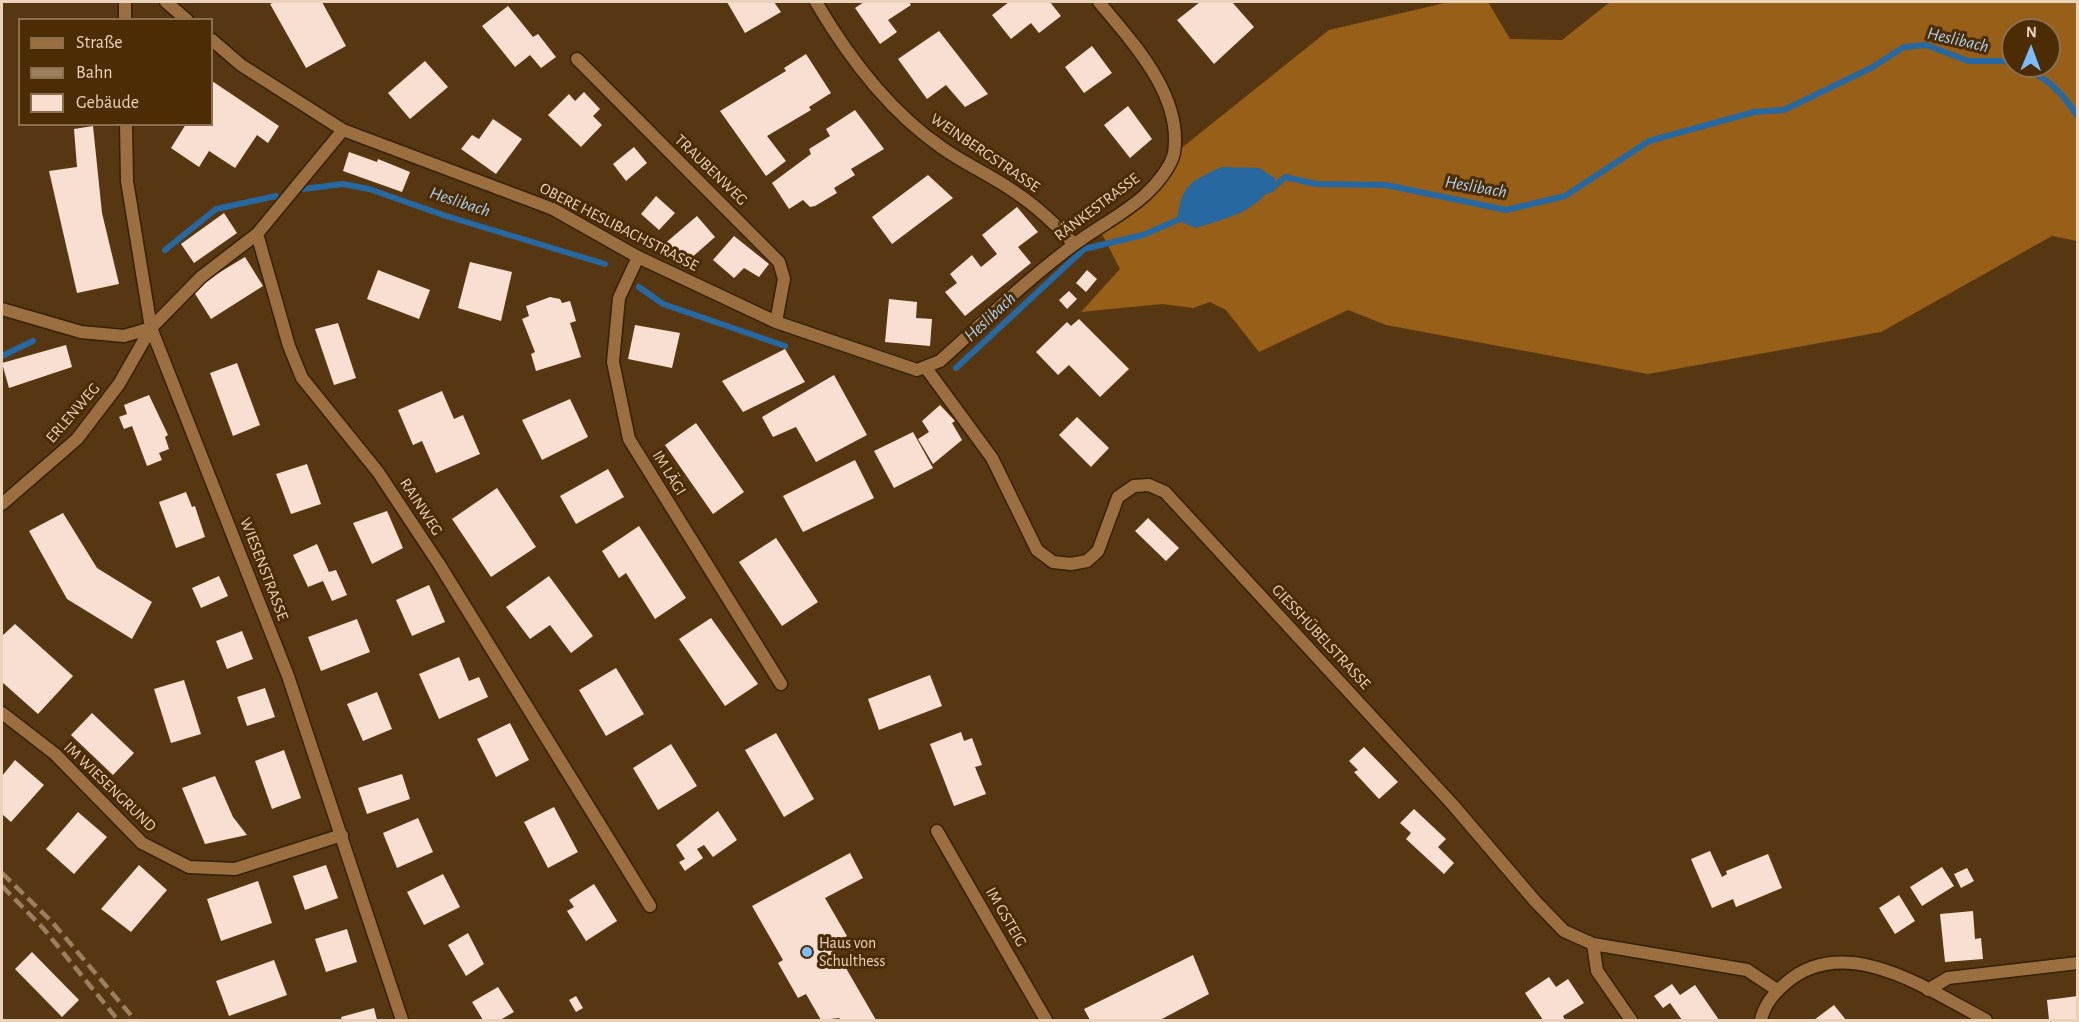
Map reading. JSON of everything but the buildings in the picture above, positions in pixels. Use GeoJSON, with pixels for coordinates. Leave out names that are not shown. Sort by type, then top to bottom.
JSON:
{"type":"FeatureCollection","features":[{"type":"Feature","properties":{"kind":"street"},"geometry":{"type":"LineString","coordinates":[[125,2],[125,18]]}},
{"type":"Feature","properties":{"kind":"street"},"geometry":{"type":"LineString","coordinates":[[166,2],[185,18]]}},
{"type":"Feature","properties":{"kind":"street","name":"WEINBERGSTRASSE"},"geometry":{"type":"LineString","coordinates":[[816,2],[832,30],[899,112],[940,147],[1026,200],[1074,244]]}},
{"type":"Feature","properties":{"kind":"street","name":"RÄNKESTRASSE"},"geometry":{"type":"LineString","coordinates":[[926,368],[940,362],[1074,244],[1146,194],[1163,174],[1174,154],[1172,121],[1165,97],[1147,63],[1098,2]]}},
{"type":"Feature","properties":{"kind":"street","name":"OBERE HESLIBACHSTRASSE"},"geometry":{"type":"LineString","coordinates":[[213,41],[241,65],[343,130],[546,206],[638,257],[776,322],[892,364],[917,370],[926,368]]}},
{"type":"Feature","properties":{"kind":"street","name":"TRAUBENWEG"},"geometry":{"type":"LineString","coordinates":[[577,59],[779,262],[784,279],[776,322]]}},
{"type":"Feature","properties":{"kind":"street","name":"WIESENSTRASSE"},"geometry":{"type":"LineString","coordinates":[[126,126],[127,181],[151,328],[288,676],[402,1020]]}},
{"type":"Feature","properties":{"kind":"street"},"geometry":{"type":"LineString","coordinates":[[257,234],[343,130]]}},
{"type":"Feature","properties":{"kind":"street","name":"ERLENWEG"},"geometry":{"type":"LineString","coordinates":[[2,504],[77,439],[119,384],[151,328],[201,277],[257,234]]}},
{"type":"Feature","properties":{"kind":"street","name":"RAINWEG"},"geometry":{"type":"LineString","coordinates":[[257,234],[284,328],[302,378],[378,472],[650,906]]}},
{"type":"Feature","properties":{"kind":"street","name":"IM LÄGI"},"geometry":{"type":"LineString","coordinates":[[638,257],[620,298],[613,362],[629,440],[782,684]]}},
{"type":"Feature","properties":{"kind":"street"},"geometry":{"type":"LineString","coordinates":[[2,309],[81,332],[124,336],[151,328]]}},
{"type":"Feature","properties":{"kind":"street","name":"GIESSHÜBELSTRASSE"},"geometry":{"type":"LineString","coordinates":[[926,368],[992,458],[1037,550],[1053,562],[1071,564],[1087,561],[1098,551],[1118,497],[1134,486],[1149,485],[1165,492],[1453,805],[1564,931],[1593,944],[1741,968],[1761,977],[1777,990]]}},
{"type":"Feature","properties":{"kind":"street","name":"IM WIESENGRUND"},"geometry":{"type":"LineString","coordinates":[[2,713],[55,754],[142,843],[189,867],[236,869],[342,834]]}},
{"type":"Feature","properties":{"kind":"street","name":"IM GSTEIG"},"geometry":{"type":"LineString","coordinates":[[937,831],[1046,1020]]}},
{"type":"Feature","properties":{"kind":"street"},"geometry":{"type":"LineString","coordinates":[[1593,944],[1597,971],[1631,1020]]}},
{"type":"Feature","properties":{"kind":"street"},"geometry":{"type":"LineString","coordinates":[[1761,1020],[1769,1001],[1777,990],[1794,976],[1809,968],[1841,963],[1879,969],[1929,990],[1986,1020]]}},
{"type":"Feature","properties":{"kind":"street"},"geometry":{"type":"LineString","coordinates":[[1929,990],[1948,978],[2078,963]]}},
{"type":"Feature","properties":{"kind":"shaded area"},"geometry":{"type":"Polygon","coordinates":[[[1449,2],[1488,2],[1510,39],[1562,40],[1610,2],[2077,2],[2077,241],[2052,236],[1881,332],[1648,374],[1386,325],[1348,310],[1259,352],[1226,310],[1210,302],[1193,308],[1162,304],[1081,312],[1120,269],[1099,228],[1146,194],[1174,154],[1329,30],[1449,2]]]}},
{"type":"Feature","properties":{"kind":"water"},"geometry":{"type":"Polygon","coordinates":[[[1221,167],[1259,168],[1276,179],[1261,199],[1231,217],[1195,228],[1177,220],[1182,199],[1189,186],[1221,167]]]}},
{"type":"Feature","properties":{"kind":"waterway","name":"Heslibach"},"geometry":{"type":"LineString","coordinates":[[1262,191],[1270,190],[1285,177],[1316,184],[1386,185],[1506,210],[1565,196],[1649,141],[1754,112],[1784,110],[1871,68],[1904,47],[1926,45],[1968,61],[2001,61]]}},
{"type":"Feature","properties":{"kind":"waterway","name":"Heslibach"},"geometry":{"type":"LineString","coordinates":[[2042,78],[2065,99],[2078,117]]}},
{"type":"Feature","properties":{"kind":"waterway","name":"Heslibach"},"geometry":{"type":"LineString","coordinates":[[303,189],[343,184],[369,189],[443,215],[605,264]]}},
{"type":"Feature","properties":{"kind":"waterway","name":"Heslibach"},"geometry":{"type":"LineString","coordinates":[[165,250],[216,209],[276,196]]}},
{"type":"Feature","properties":{"kind":"waterway","name":"Heslibach"},"geometry":{"type":"LineString","coordinates":[[956,368],[1084,249],[1143,235],[1182,218]]}},
{"type":"Feature","properties":{"kind":"waterway","name":"Heslibach"},"geometry":{"type":"LineString","coordinates":[[639,287],[663,304],[785,346]]}},
{"type":"Feature","properties":{"kind":"waterway","name":"Heslibach"},"geometry":{"type":"LineString","coordinates":[[2,356],[33,341]]}},
{"type":"Feature","properties":{"kind":"railway"},"geometry":{"type":"LineString","coordinates":[[2,873],[53,923],[135,1020]]}},
{"type":"Feature","properties":{"kind":"railway"},"geometry":{"type":"LineString","coordinates":[[2,886],[43,928],[118,1020]]}},
{"type":"Feature","properties":{"kind":"place","name":"Haus von Schulthess"},"geometry":{"type":"Point","coordinates":[807,952]}}]}
